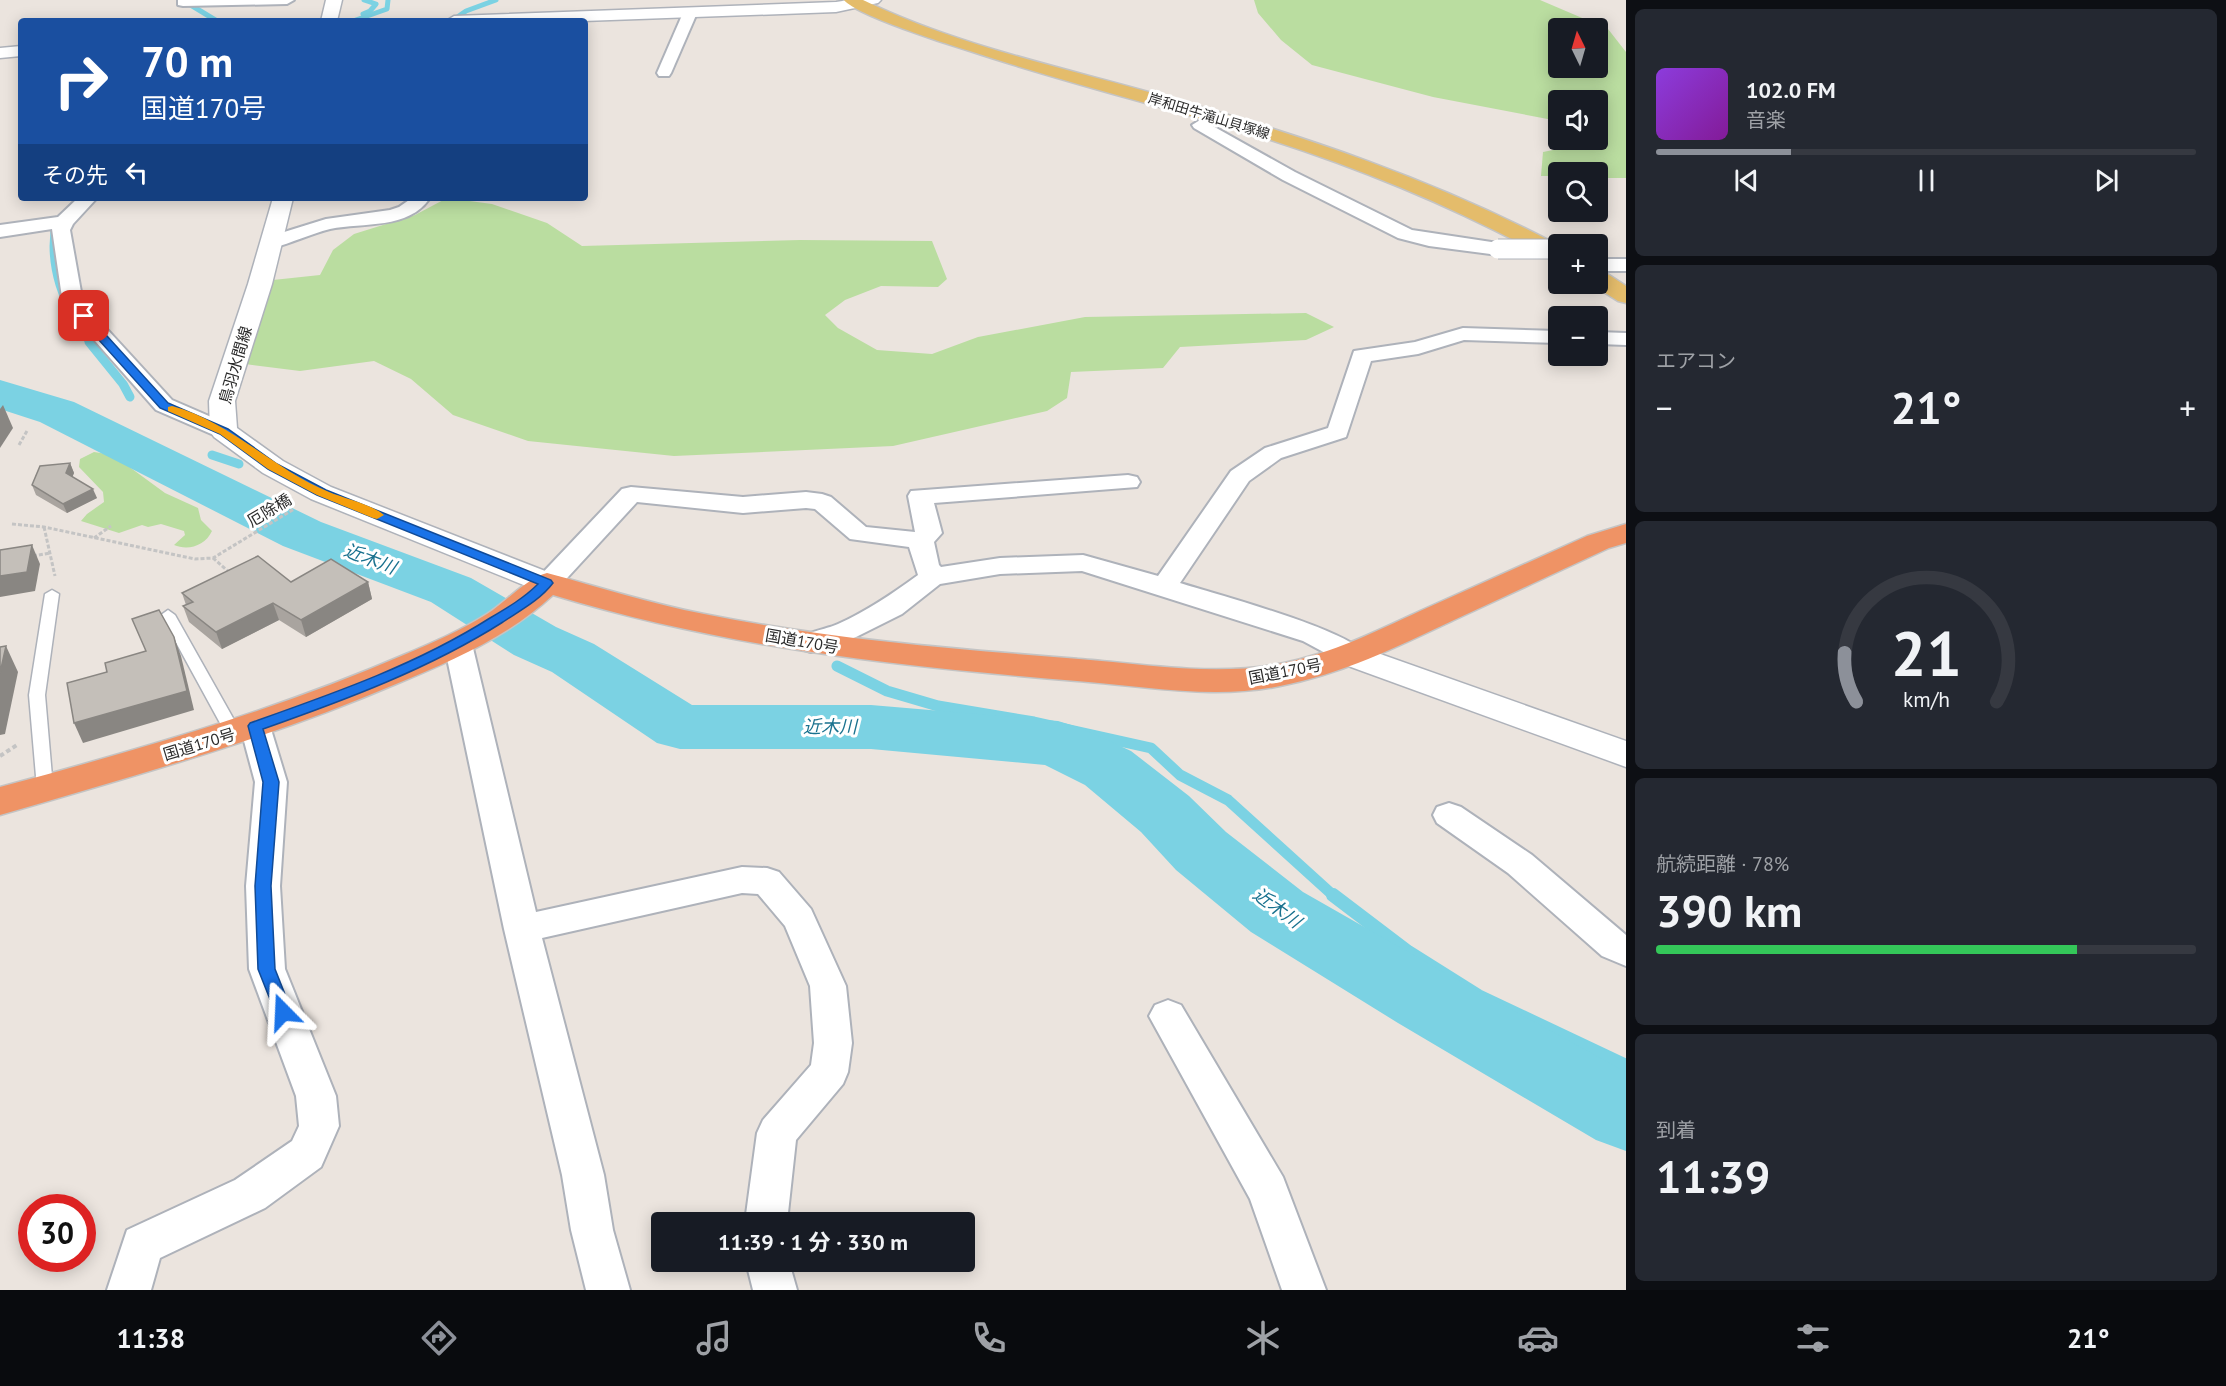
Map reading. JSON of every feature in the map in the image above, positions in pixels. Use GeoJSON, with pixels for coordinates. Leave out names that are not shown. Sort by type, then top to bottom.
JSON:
{"type":"FeatureCollection","features":[{"type":"Feature","properties":{"kind":"highway","name":"国道170号"},"geometry":{"type":"LineString","coordinates":[[0,801],[245,730],[334,699],[465,640],[540,590],[811,643],[859,650],[1228,681],[1259,679],[1322,665],[1352,655],[1598,542],[1626,533]]}},
{"type":"Feature","properties":{"kind":"main road","name":"岸和田牛滝山貝塚線"},"geometry":{"type":"LineString","coordinates":[[861,1],[952,40],[1319,150],[1433,192],[1548,246]]}},
{"type":"Feature","properties":{"kind":"main road"},"geometry":{"type":"LineString","coordinates":[[1608,284],[1626,296]]}},
{"type":"Feature","properties":{"kind":"street"},"geometry":{"type":"LineString","coordinates":[[182,1],[287,0]]}},
{"type":"Feature","properties":{"kind":"street"},"geometry":{"type":"LineString","coordinates":[[330,18],[334,0]]}},
{"type":"Feature","properties":{"kind":"street"},"geometry":{"type":"LineString","coordinates":[[182,1],[202,15]]}},
{"type":"Feature","properties":{"kind":"street"},"geometry":{"type":"LineString","coordinates":[[545,18],[697,9],[836,7],[861,1]]}},
{"type":"Feature","properties":{"kind":"street"},"geometry":{"type":"LineString","coordinates":[[664,73],[697,9]]}},
{"type":"Feature","properties":{"kind":"street"},"geometry":{"type":"LineString","coordinates":[[0,53],[18,51]]}},
{"type":"Feature","properties":{"kind":"street"},"geometry":{"type":"LineString","coordinates":[[1213,117],[1200,125],[1289,176],[1405,234],[1472,247],[1548,251]]}},
{"type":"Feature","properties":{"kind":"street"},"geometry":{"type":"LineString","coordinates":[[85,201],[64,222],[61,230],[73,304],[164,405],[224,431],[273,467],[321,493],[540,590],[631,494],[742,504],[806,500],[822,502],[859,534],[921,541]]}},
{"type":"Feature","properties":{"kind":"street","name":"鳥羽水間線"},"geometry":{"type":"LineString","coordinates":[[224,431],[222,401],[272,242],[282,201]]}},
{"type":"Feature","properties":{"kind":"street"},"geometry":{"type":"LineString","coordinates":[[272,242],[335,223],[400,213],[418,205],[420,201]]}},
{"type":"Feature","properties":{"kind":"street"},"geometry":{"type":"LineString","coordinates":[[0,231],[64,222]]}},
{"type":"Feature","properties":{"kind":"street"},"geometry":{"type":"LineString","coordinates":[[1608,252],[1624,255]]}},
{"type":"Feature","properties":{"kind":"street"},"geometry":{"type":"LineString","coordinates":[[1608,261],[1624,255]]}},
{"type":"Feature","properties":{"kind":"street"},"geometry":{"type":"LineString","coordinates":[[1164,587],[1240,476],[1273,453],[1338,432],[1362,356],[1418,348],[1463,334],[1548,337]]}},
{"type":"Feature","properties":{"kind":"street"},"geometry":{"type":"LineString","coordinates":[[1608,338],[1626,339]]}},
{"type":"Feature","properties":{"kind":"street"},"geometry":{"type":"LineString","coordinates":[[921,541],[929,533],[921,496],[1128,482]]}},
{"type":"Feature","properties":{"kind":"street"},"geometry":{"type":"LineString","coordinates":[[921,541],[926,566],[932,577]]}},
{"type":"Feature","properties":{"kind":"street"},"geometry":{"type":"LineString","coordinates":[[811,643],[846,631],[892,608],[932,577],[1000,566],[1083,562],[1313,635],[1352,655],[1626,754]]}},
{"type":"Feature","properties":{"kind":"street"},"geometry":{"type":"LineString","coordinates":[[465,640],[522,928],[584,1175],[592,1230],[608,1290]]}},
{"type":"Feature","properties":{"kind":"street"},"geometry":{"type":"LineString","coordinates":[[129,1290],[142,1245],[259,1187],[308,1154],[319,1126],[316,1096],[267,969],[263,886],[271,782],[245,730]]}},
{"type":"Feature","properties":{"kind":"street"},"geometry":{"type":"LineString","coordinates":[[1449,815],[1520,864],[1615,946],[1626,952]]}},
{"type":"Feature","properties":{"kind":"street"},"geometry":{"type":"LineString","coordinates":[[522,928],[742,880],[767,881],[799,919],[828,986],[833,1043],[829,1072],[777,1133],[767,1212]]}},
{"type":"Feature","properties":{"kind":"street"},"geometry":{"type":"LineString","coordinates":[[1168,1016],[1268,1191],[1304,1290]]}},
{"type":"Feature","properties":{"kind":"street"},"geometry":{"type":"LineString","coordinates":[[770,1272],[775,1290]]}},
{"type":"Feature","properties":{"kind":"lane"},"geometry":{"type":"LineString","coordinates":[[45,788],[37,695],[52,594]]}},
{"type":"Feature","properties":{"kind":"lane"},"geometry":{"type":"LineString","coordinates":[[168,615],[245,730]]}},
{"type":"Feature","properties":{"kind":"path"},"geometry":{"type":"LineString","coordinates":[[19,445],[27,431]]}},
{"type":"Feature","properties":{"kind":"path","name":"厄除橋"},"geometry":{"type":"LineString","coordinates":[[213,558],[299,506]]}},
{"type":"Feature","properties":{"kind":"path"},"geometry":{"type":"LineString","coordinates":[[12,524],[44,527],[195,559],[213,558],[233,576]]}},
{"type":"Feature","properties":{"kind":"path"},"geometry":{"type":"LineString","coordinates":[[94,538],[111,526]]}},
{"type":"Feature","properties":{"kind":"path"},"geometry":{"type":"LineString","coordinates":[[44,527],[56,574],[52,594]]}},
{"type":"Feature","properties":{"kind":"path"},"geometry":{"type":"LineString","coordinates":[[30,557],[50,553]]}},
{"type":"Feature","properties":{"kind":"green space"},"geometry":{"type":"Polygon","coordinates":[[[1254,0],[1540,0],[1582,18],[1548,18],[1548,78],[1608,78],[1608,29],[1626,52],[1626,178],[1608,178],[1608,162],[1548,162],[1548,176],[1541,176],[1543,152],[1608,150],[1608,90],[1548,90],[1548,119],[1433,97],[1312,65],[1281,40],[1258,13],[1254,0]]]}},
{"type":"Feature","properties":{"kind":"green space"},"geometry":{"type":"Polygon","coordinates":[[[441,201],[492,204],[547,223],[582,246],[800,240],[932,241],[947,279],[938,287],[881,286],[845,300],[825,315],[838,328],[877,350],[932,354],[978,337],[1085,317],[1306,313],[1334,327],[1306,340],[1180,347],[1163,368],[1071,372],[1067,398],[1047,411],[893,446],[674,456],[528,441],[453,415],[411,379],[374,361],[300,371],[245,364],[273,280],[320,275],[333,250],[354,234],[415,215],[441,201]]]}},
{"type":"Feature","properties":{"kind":"green space"},"geometry":{"type":"Polygon","coordinates":[[[94,452],[113,455],[165,493],[198,508],[201,520],[212,531],[209,536],[196,546],[179,547],[174,545],[185,535],[184,531],[161,524],[148,527],[142,525],[119,533],[81,521],[104,502],[103,492],[79,467],[80,459],[94,452]]]}},
{"type":"Feature","properties":{"kind":"building"},"geometry":{"type":"Polygon","coordinates":[[[70,463],[66,473],[93,489],[63,504],[32,485],[40,466],[70,463]]]}},
{"type":"Feature","properties":{"kind":"building"},"geometry":{"type":"Polygon","coordinates":[[[32,545],[27,572],[0,576],[0,550],[32,545]]]}},
{"type":"Feature","properties":{"kind":"building"},"geometry":{"type":"Polygon","coordinates":[[[258,556],[291,582],[331,559],[368,582],[301,620],[273,603],[216,632],[183,606],[193,602],[182,593],[258,556]]]}},
{"type":"Feature","properties":{"kind":"building"},"geometry":{"type":"Polygon","coordinates":[[[159,610],[174,637],[187,691],[74,723],[67,683],[107,672],[105,663],[146,651],[132,619],[159,610]]]}},
{"type":"Feature","properties":{"kind":"building"},"geometry":{"type":"Polygon","coordinates":[[[6,646],[0,673],[0,647],[6,646]]]}},
{"type":"Feature","properties":{"kind":"waterway"},"geometry":{"type":"LineString","coordinates":[[363,14],[370,11],[376,4],[364,0]]}},
{"type":"Feature","properties":{"kind":"waterway"},"geometry":{"type":"LineString","coordinates":[[362,18],[387,9],[388,0]]}},
{"type":"Feature","properties":{"kind":"waterway"},"geometry":{"type":"LineString","coordinates":[[456,18],[466,11],[496,0]]}},
{"type":"Feature","properties":{"kind":"waterway"},"geometry":{"type":"LineString","coordinates":[[189,4],[212,18]]}},
{"type":"Feature","properties":{"kind":"waterway"},"geometry":{"type":"LineString","coordinates":[[56,220],[53,253],[59,285],[72,316],[90,343]]}},
{"type":"Feature","properties":{"kind":"waterway"},"geometry":{"type":"LineString","coordinates":[[89,342],[123,384],[130,397]]}},
{"type":"Feature","properties":{"kind":"waterway","name":"近木川"},"geometry":{"type":"LineString","coordinates":[[0,394],[57,412],[302,534],[451,590],[535,641],[573,658],[680,727],[871,727],[968,734],[1058,744],[1108,768],[1165,814],[1201,851],[1277,912],[1425,1000],[1626,1114]]}},
{"type":"Feature","properties":{"kind":"waterway"},"geometry":{"type":"LineString","coordinates":[[212,455],[239,464]]}},
{"type":"Feature","properties":{"kind":"waterway"},"geometry":{"type":"LineString","coordinates":[[837,666],[887,691],[938,706],[1034,722],[1151,748],[1180,775],[1228,800],[1335,897]]}},
{"type":"Feature","properties":{"kind":"waterway"},"geometry":{"type":"LineString","coordinates":[[1333,895],[1408,952],[1478,996],[1626,1066]]}},
{"type":"Feature","properties":{"kind":"slow traffic"},"geometry":{"type":"LineString","coordinates":[[172,409],[224,431],[273,467],[321,493],[377,515]]}},
{"type":"Feature","properties":{"kind":"route"},"geometry":{"type":"LineString","coordinates":[[84,316],[164,405],[224,431],[273,467],[321,493],[547,583],[532,597],[458,644],[334,699],[255,726],[271,782],[263,886],[267,969],[283,1012]]}}]}
